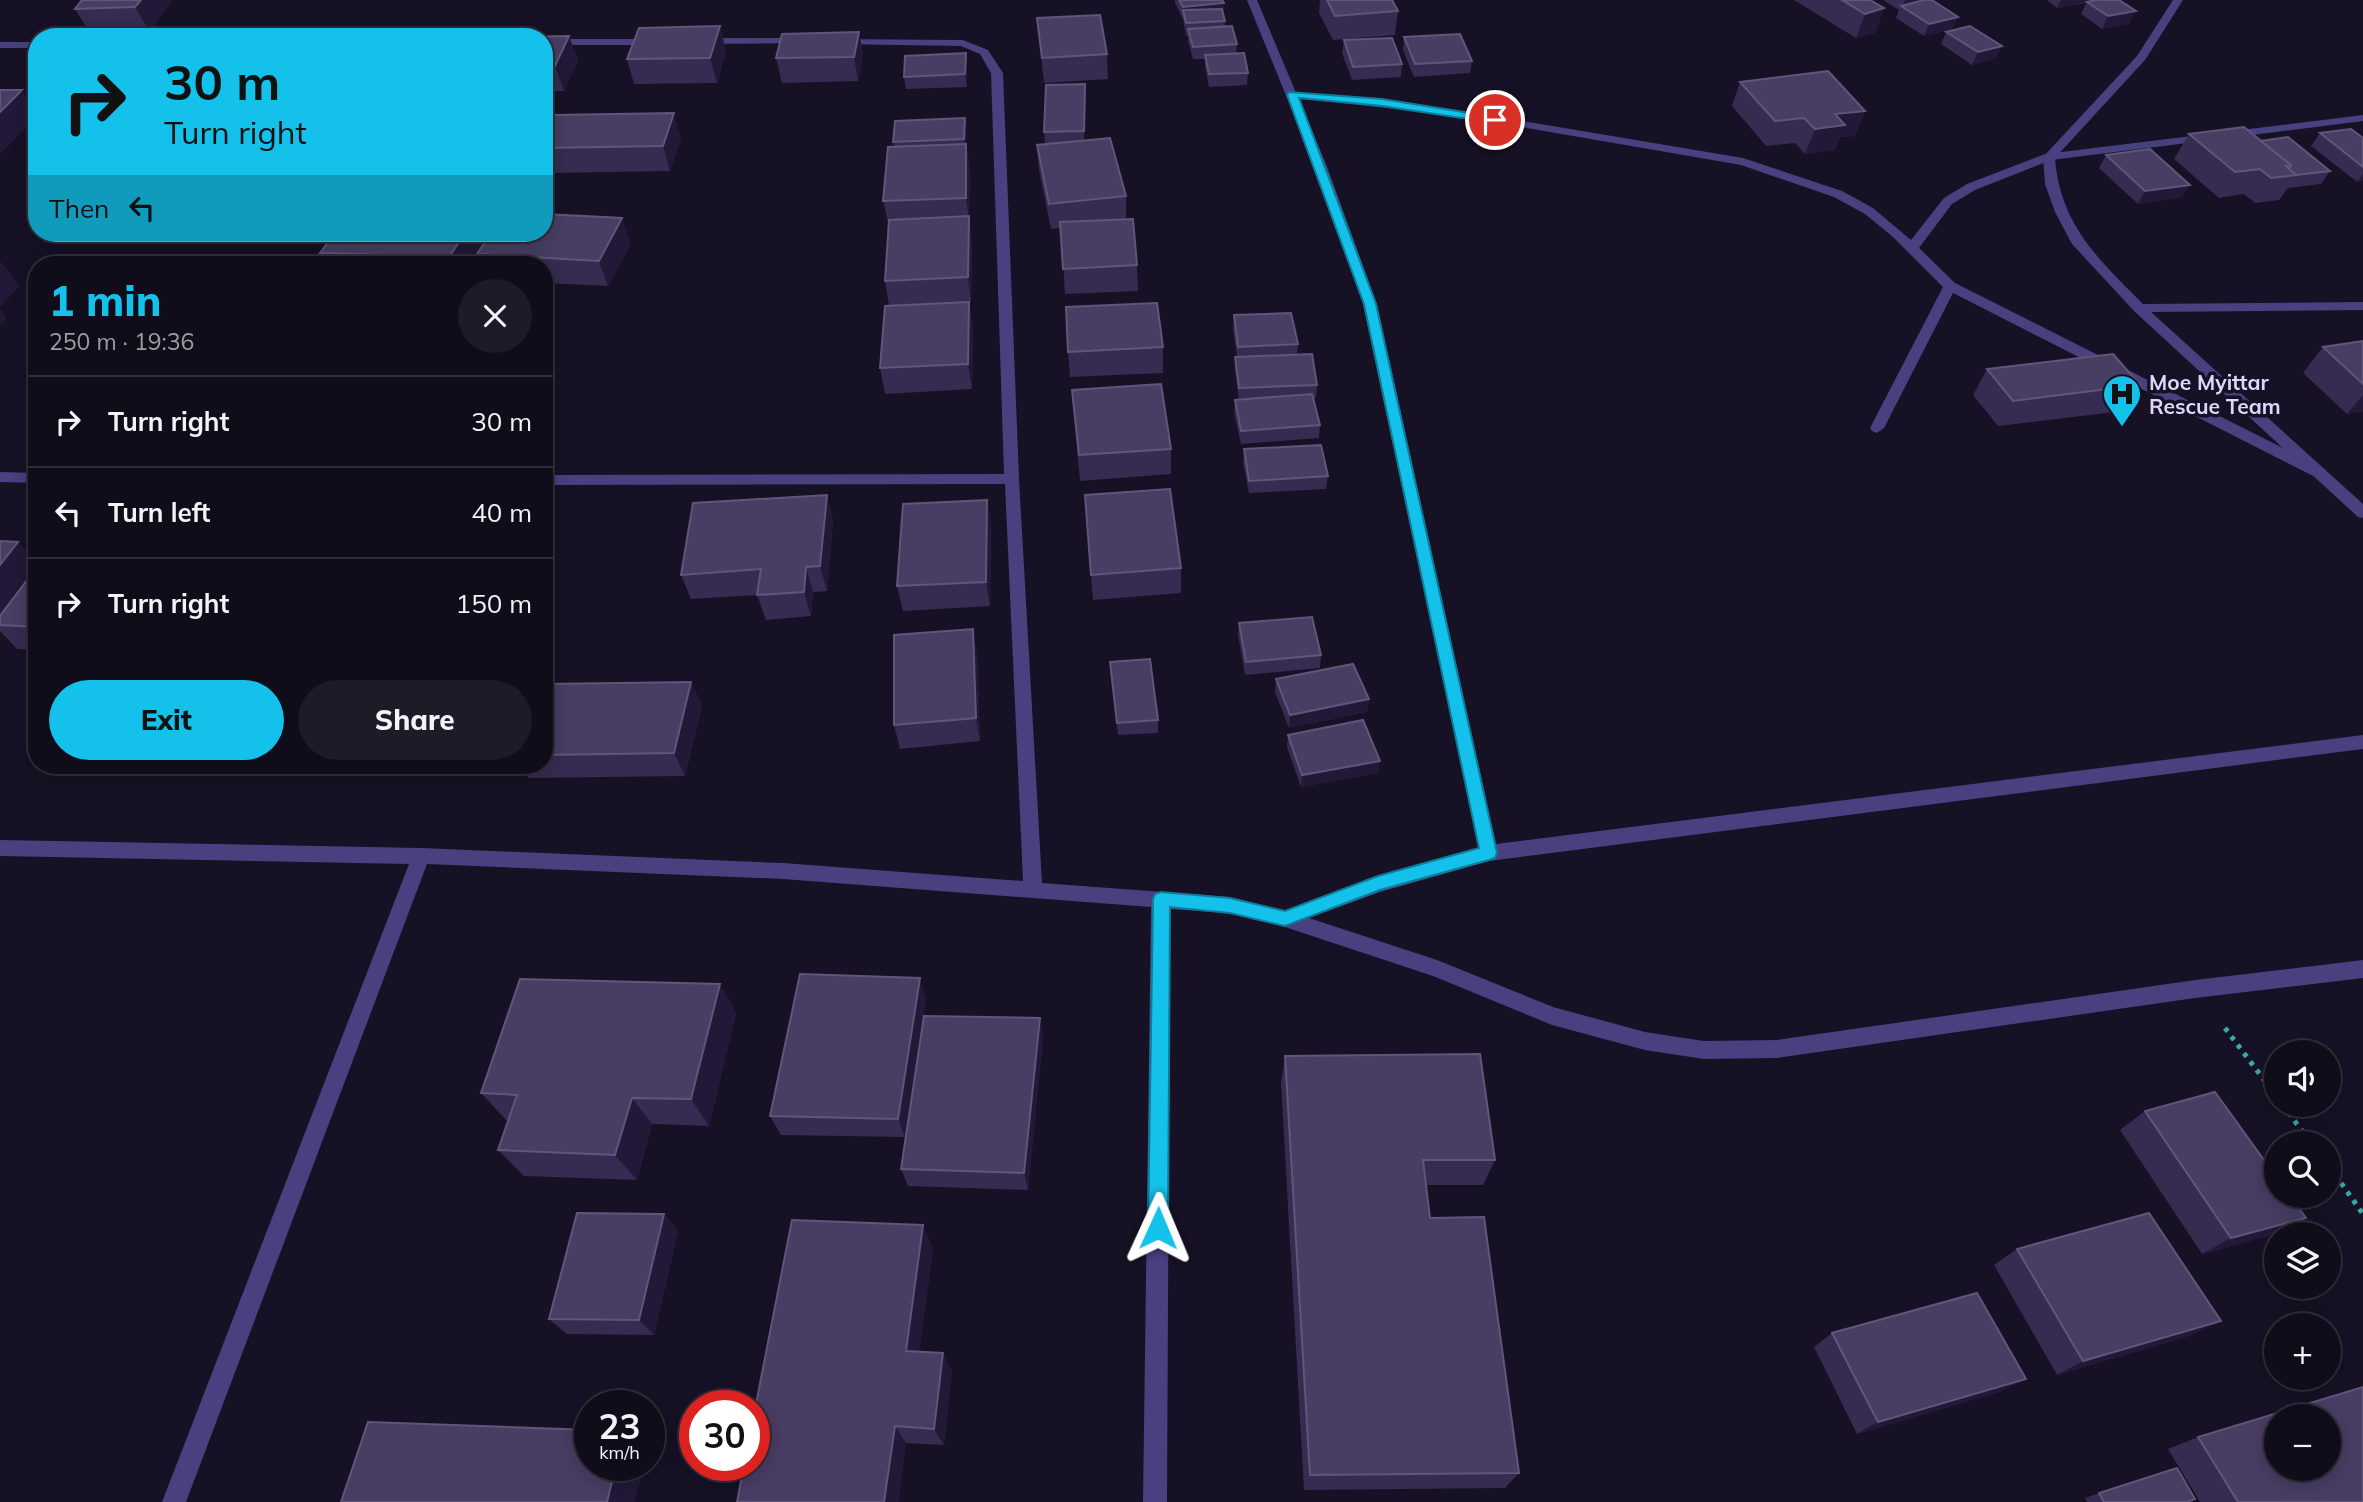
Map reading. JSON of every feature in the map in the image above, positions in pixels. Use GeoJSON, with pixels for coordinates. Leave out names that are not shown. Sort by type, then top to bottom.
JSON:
{"type":"FeatureCollection","features":[{"type":"Feature","properties":{"kind":"street"},"geometry":{"type":"LineString","coordinates":[[1252,0],[1293,95],[1370,304],[1489,853]]}},
{"type":"Feature","properties":{"kind":"street"},"geometry":{"type":"LineString","coordinates":[[2178,0],[2141,58],[2049,157],[2051,184],[2061,212],[2077,241],[2139,308],[2363,513]]}},
{"type":"Feature","properties":{"kind":"street"},"geometry":{"type":"LineString","coordinates":[[553,42],[963,43],[974,46],[991,58],[997,73],[1012,479],[1032,889]]}},
{"type":"Feature","properties":{"kind":"street"},"geometry":{"type":"LineString","coordinates":[[0,45],[28,44]]}},
{"type":"Feature","properties":{"kind":"street"},"geometry":{"type":"LineString","coordinates":[[1293,95],[1427,108],[1743,162],[1792,177],[1838,194],[1869,211],[1950,286],[2320,473]]}},
{"type":"Feature","properties":{"kind":"street"},"geometry":{"type":"LineString","coordinates":[[1912,248],[1933,217],[1948,201],[1971,187],[2049,157],[2363,118]]}},
{"type":"Feature","properties":{"kind":"street"},"geometry":{"type":"LineString","coordinates":[[1877,428],[1950,286]]}},
{"type":"Feature","properties":{"kind":"street"},"geometry":{"type":"LineString","coordinates":[[2139,308],[2363,306]]}},
{"type":"Feature","properties":{"kind":"street"},"geometry":{"type":"LineString","coordinates":[[0,477],[28,478]]}},
{"type":"Feature","properties":{"kind":"street"},"geometry":{"type":"LineString","coordinates":[[553,480],[1012,479]]}},
{"type":"Feature","properties":{"kind":"street"},"geometry":{"type":"LineString","coordinates":[[1285,919],[1378,884],[1489,853],[2363,742]]}},
{"type":"Feature","properties":{"kind":"street"},"geometry":{"type":"LineString","coordinates":[[0,848],[421,856],[783,870],[1230,905],[1285,919],[1437,969],[1552,1016],[1645,1041],[1704,1050],[1777,1049],[2195,989],[2363,969]]}},
{"type":"Feature","properties":{"kind":"street"},"geometry":{"type":"LineString","coordinates":[[174,1502],[421,856]]}},
{"type":"Feature","properties":{"kind":"street"},"geometry":{"type":"LineString","coordinates":[[1156,1502],[1161,899]]}},
{"type":"Feature","properties":{"kind":"path"},"geometry":{"type":"LineString","coordinates":[[2195,989],[2264,1080]]}},
{"type":"Feature","properties":{"kind":"path"},"geometry":{"type":"LineString","coordinates":[[2341,1183],[2363,1214]]}},
{"type":"Feature","properties":{"kind":"building"},"geometry":{"type":"Polygon","coordinates":[[[82,0],[141,0],[135,7],[75,9],[82,0]]]}},
{"type":"Feature","properties":{"kind":"building"},"geometry":{"type":"Polygon","coordinates":[[[1179,0],[1222,0],[1224,3],[1183,7],[1179,0]]]}},
{"type":"Feature","properties":{"kind":"building"},"geometry":{"type":"Polygon","coordinates":[[[1327,0],[1392,0],[1398,11],[1335,16],[1327,0]]]}},
{"type":"Feature","properties":{"kind":"building"},"geometry":{"type":"Polygon","coordinates":[[[1842,0],[1870,0],[1884,8],[1865,14],[1842,0]]]}},
{"type":"Feature","properties":{"kind":"building"},"geometry":{"type":"Polygon","coordinates":[[[1932,0],[1958,17],[1929,24],[1901,6],[1932,0]]]}},
{"type":"Feature","properties":{"kind":"building"},"geometry":{"type":"Polygon","coordinates":[[[2119,0],[2136,11],[2108,16],[2087,2],[2119,0]]]}},
{"type":"Feature","properties":{"kind":"building"},"geometry":{"type":"Polygon","coordinates":[[[1222,9],[1225,21],[1186,23],[1183,10],[1222,9]]]}},
{"type":"Feature","properties":{"kind":"building"},"geometry":{"type":"Polygon","coordinates":[[[1100,15],[1107,54],[1042,58],[1037,18],[1100,15]]]}},
{"type":"Feature","properties":{"kind":"building"},"geometry":{"type":"Polygon","coordinates":[[[720,26],[710,58],[627,59],[639,28],[720,26]]]}},
{"type":"Feature","properties":{"kind":"building"},"geometry":{"type":"Polygon","coordinates":[[[1232,26],[1237,44],[1193,47],[1188,29],[1232,26]]]}},
{"type":"Feature","properties":{"kind":"building"},"geometry":{"type":"Polygon","coordinates":[[[1970,26],[2002,46],[1978,52],[1946,32],[1970,26]]]}},
{"type":"Feature","properties":{"kind":"building"},"geometry":{"type":"Polygon","coordinates":[[[859,32],[854,57],[776,58],[782,34],[859,32]]]}},
{"type":"Feature","properties":{"kind":"building"},"geometry":{"type":"Polygon","coordinates":[[[1460,34],[1472,61],[1415,64],[1404,37],[1460,34]]]}},
{"type":"Feature","properties":{"kind":"building"},"geometry":{"type":"Polygon","coordinates":[[[553,36],[569,36],[555,66],[553,66],[553,36]]]}},
{"type":"Feature","properties":{"kind":"building"},"geometry":{"type":"Polygon","coordinates":[[[1392,38],[1402,64],[1353,67],[1344,40],[1392,38]]]}},
{"type":"Feature","properties":{"kind":"building"},"geometry":{"type":"Polygon","coordinates":[[[966,53],[965,74],[904,77],[905,56],[966,53]]]}},
{"type":"Feature","properties":{"kind":"building"},"geometry":{"type":"Polygon","coordinates":[[[1244,53],[1248,73],[1209,74],[1205,55],[1244,53]]]}},
{"type":"Feature","properties":{"kind":"building"},"geometry":{"type":"Polygon","coordinates":[[[1828,71],[1865,111],[1835,114],[1845,125],[1815,129],[1804,118],[1775,121],[1740,82],[1828,71]]]}},
{"type":"Feature","properties":{"kind":"building"},"geometry":{"type":"Polygon","coordinates":[[[1085,84],[1084,131],[1044,132],[1046,85],[1085,84]]]}},
{"type":"Feature","properties":{"kind":"building"},"geometry":{"type":"Polygon","coordinates":[[[0,90],[22,90],[0,112],[0,90]]]}},
{"type":"Feature","properties":{"kind":"building"},"geometry":{"type":"Polygon","coordinates":[[[674,113],[663,146],[553,148],[554,115],[674,113]]]}},
{"type":"Feature","properties":{"kind":"building"},"geometry":{"type":"Polygon","coordinates":[[[965,118],[964,139],[893,142],[895,121],[965,118]]]}},
{"type":"Feature","properties":{"kind":"building"},"geometry":{"type":"Polygon","coordinates":[[[2244,127],[2291,165],[2286,166],[2296,175],[2271,178],[2260,169],[2235,172],[2189,134],[2244,127]]]}},
{"type":"Feature","properties":{"kind":"building"},"geometry":{"type":"Polygon","coordinates":[[[2351,129],[2363,138],[2363,167],[2320,133],[2351,129]]]}},
{"type":"Feature","properties":{"kind":"building"},"geometry":{"type":"Polygon","coordinates":[[[2288,137],[2330,171],[2296,175],[2289,169],[2291,165],[2261,141],[2288,137]]]}},
{"type":"Feature","properties":{"kind":"building"},"geometry":{"type":"Polygon","coordinates":[[[1110,138],[1126,196],[1049,204],[1037,145],[1110,138]]]}},
{"type":"Feature","properties":{"kind":"building"},"geometry":{"type":"Polygon","coordinates":[[[966,144],[966,198],[883,201],[888,147],[966,144]]]}},
{"type":"Feature","properties":{"kind":"building"},"geometry":{"type":"Polygon","coordinates":[[[2150,149],[2190,185],[2145,191],[2106,155],[2150,149]]]}},
{"type":"Feature","properties":{"kind":"building"},"geometry":{"type":"Polygon","coordinates":[[[553,214],[622,218],[599,261],[553,258],[553,256],[477,254],[485,242],[553,242],[553,214]]]}},
{"type":"Feature","properties":{"kind":"building"},"geometry":{"type":"Polygon","coordinates":[[[969,216],[968,277],[885,281],[889,220],[969,216]]]}},
{"type":"Feature","properties":{"kind":"building"},"geometry":{"type":"Polygon","coordinates":[[[1133,219],[1137,265],[1063,269],[1060,222],[1133,219]]]}},
{"type":"Feature","properties":{"kind":"building"},"geometry":{"type":"Polygon","coordinates":[[[328,242],[459,242],[450,256],[320,253],[328,242]]]}},
{"type":"Feature","properties":{"kind":"building"},"geometry":{"type":"Polygon","coordinates":[[[969,302],[968,364],[880,368],[885,306],[969,302]]]}},
{"type":"Feature","properties":{"kind":"building"},"geometry":{"type":"Polygon","coordinates":[[[1157,303],[1163,347],[1068,352],[1066,307],[1157,303]]]}},
{"type":"Feature","properties":{"kind":"building"},"geometry":{"type":"Polygon","coordinates":[[[1291,313],[1298,344],[1238,347],[1234,315],[1291,313]]]}},
{"type":"Feature","properties":{"kind":"building"},"geometry":{"type":"Polygon","coordinates":[[[2363,341],[2363,384],[2323,347],[2363,341]]]}},
{"type":"Feature","properties":{"kind":"building"},"geometry":{"type":"Polygon","coordinates":[[[1312,354],[1317,385],[1239,388],[1235,357],[1312,354]]]}},
{"type":"Feature","properties":{"kind":"building"},"geometry":{"type":"Polygon","coordinates":[[[2113,354],[2140,385],[2013,401],[1987,369],[2113,354]]]}},
{"type":"Feature","properties":{"kind":"building"},"geometry":{"type":"Polygon","coordinates":[[[1161,384],[1171,449],[1079,455],[1072,390],[1161,384]]]}},
{"type":"Feature","properties":{"kind":"building"},"geometry":{"type":"Polygon","coordinates":[[[1312,394],[1320,425],[1241,431],[1235,400],[1312,394]]]}},
{"type":"Feature","properties":{"kind":"building"},"geometry":{"type":"Polygon","coordinates":[[[1321,445],[1328,476],[1249,481],[1244,449],[1321,445]]]}},
{"type":"Feature","properties":{"kind":"building"},"geometry":{"type":"Polygon","coordinates":[[[1170,489],[1181,568],[1091,575],[1085,495],[1170,489]]]}},
{"type":"Feature","properties":{"kind":"building"},"geometry":{"type":"Polygon","coordinates":[[[827,495],[820,566],[806,567],[804,592],[757,595],[761,569],[681,575],[693,503],[827,495]]]}},
{"type":"Feature","properties":{"kind":"building"},"geometry":{"type":"Polygon","coordinates":[[[987,500],[986,582],[897,586],[903,504],[987,500]]]}},
{"type":"Feature","properties":{"kind":"building"},"geometry":{"type":"Polygon","coordinates":[[[0,541],[18,542],[0,565],[0,541]]]}},
{"type":"Feature","properties":{"kind":"building"},"geometry":{"type":"Polygon","coordinates":[[[28,579],[28,627],[0,625],[0,616],[28,579]]]}},
{"type":"Feature","properties":{"kind":"building"},"geometry":{"type":"Polygon","coordinates":[[[1312,617],[1321,655],[1246,662],[1239,623],[1312,617]]]}},
{"type":"Feature","properties":{"kind":"building"},"geometry":{"type":"Polygon","coordinates":[[[973,629],[976,718],[894,725],[894,635],[973,629]]]}},
{"type":"Feature","properties":{"kind":"building"},"geometry":{"type":"Polygon","coordinates":[[[1150,659],[1158,720],[1117,723],[1110,662],[1150,659]]]}},
{"type":"Feature","properties":{"kind":"building"},"geometry":{"type":"Polygon","coordinates":[[[1353,664],[1369,699],[1290,715],[1276,679],[1353,664]]]}},
{"type":"Feature","properties":{"kind":"building"},"geometry":{"type":"Polygon","coordinates":[[[691,682],[674,753],[553,755],[553,684],[691,682]]]}},
{"type":"Feature","properties":{"kind":"building"},"geometry":{"type":"Polygon","coordinates":[[[1363,720],[1380,761],[1302,775],[1288,735],[1363,720]]]}},
{"type":"Feature","properties":{"kind":"building"},"geometry":{"type":"Polygon","coordinates":[[[800,974],[920,978],[898,1119],[770,1116],[800,974]]]}},
{"type":"Feature","properties":{"kind":"building"},"geometry":{"type":"Polygon","coordinates":[[[520,979],[720,984],[691,1099],[632,1098],[615,1155],[498,1150],[517,1095],[481,1093],[520,979]]]}},
{"type":"Feature","properties":{"kind":"building"},"geometry":{"type":"Polygon","coordinates":[[[924,1016],[1040,1018],[1024,1173],[901,1169],[924,1016]]]}},
{"type":"Feature","properties":{"kind":"building"},"geometry":{"type":"Polygon","coordinates":[[[1480,1054],[1495,1160],[1423,1160],[1430,1218],[1484,1217],[1519,1473],[1310,1475],[1285,1056],[1480,1054]]]}},
{"type":"Feature","properties":{"kind":"building"},"geometry":{"type":"Polygon","coordinates":[[[2215,1092],[2264,1160],[2264,1208],[2299,1208],[2306,1218],[2291,1222],[2264,1222],[2264,1229],[2231,1238],[2145,1111],[2215,1092]]]}},
{"type":"Feature","properties":{"kind":"building"},"geometry":{"type":"Polygon","coordinates":[[[577,1213],[664,1214],[639,1320],[549,1319],[577,1213]]]}},
{"type":"Feature","properties":{"kind":"building"},"geometry":{"type":"Polygon","coordinates":[[[2149,1213],[2221,1321],[2083,1361],[2017,1249],[2149,1213]]]}},
{"type":"Feature","properties":{"kind":"building"},"geometry":{"type":"Polygon","coordinates":[[[792,1220],[923,1225],[906,1351],[943,1353],[934,1429],[895,1426],[884,1502],[737,1502],[741,1481],[770,1481],[770,1390],[759,1390],[792,1220]]]}},
{"type":"Feature","properties":{"kind":"building"},"geometry":{"type":"Polygon","coordinates":[[[1977,1293],[2026,1379],[1878,1422],[1832,1333],[1977,1293]]]}},
{"type":"Feature","properties":{"kind":"building"},"geometry":{"type":"Polygon","coordinates":[[[2363,1387],[2363,1502],[2238,1502],[2198,1437],[2264,1417],[2264,1481],[2341,1481],[2341,1404],[2307,1404],[2363,1387]]]}},
{"type":"Feature","properties":{"kind":"building"},"geometry":{"type":"Polygon","coordinates":[[[368,1422],[574,1429],[574,1481],[612,1481],[607,1502],[341,1502],[368,1422]]]}},
{"type":"Feature","properties":{"kind":"building"},"geometry":{"type":"Polygon","coordinates":[[[2177,1468],[2195,1499],[2187,1502],[2104,1502],[2099,1493],[2177,1468]]]}},
{"type":"Feature","properties":{"kind":"place","name":"Moe Myittar Rescue Team"},"geometry":{"type":"Point","coordinates":[2122,428]}},
{"type":"Feature","properties":{"kind":"route"},"geometry":{"type":"LineString","coordinates":[[1158,1228],[1161,899],[1230,905],[1285,919],[1378,884],[1489,853],[1370,304],[1293,95],[1382,103],[1495,120]]}}]}
